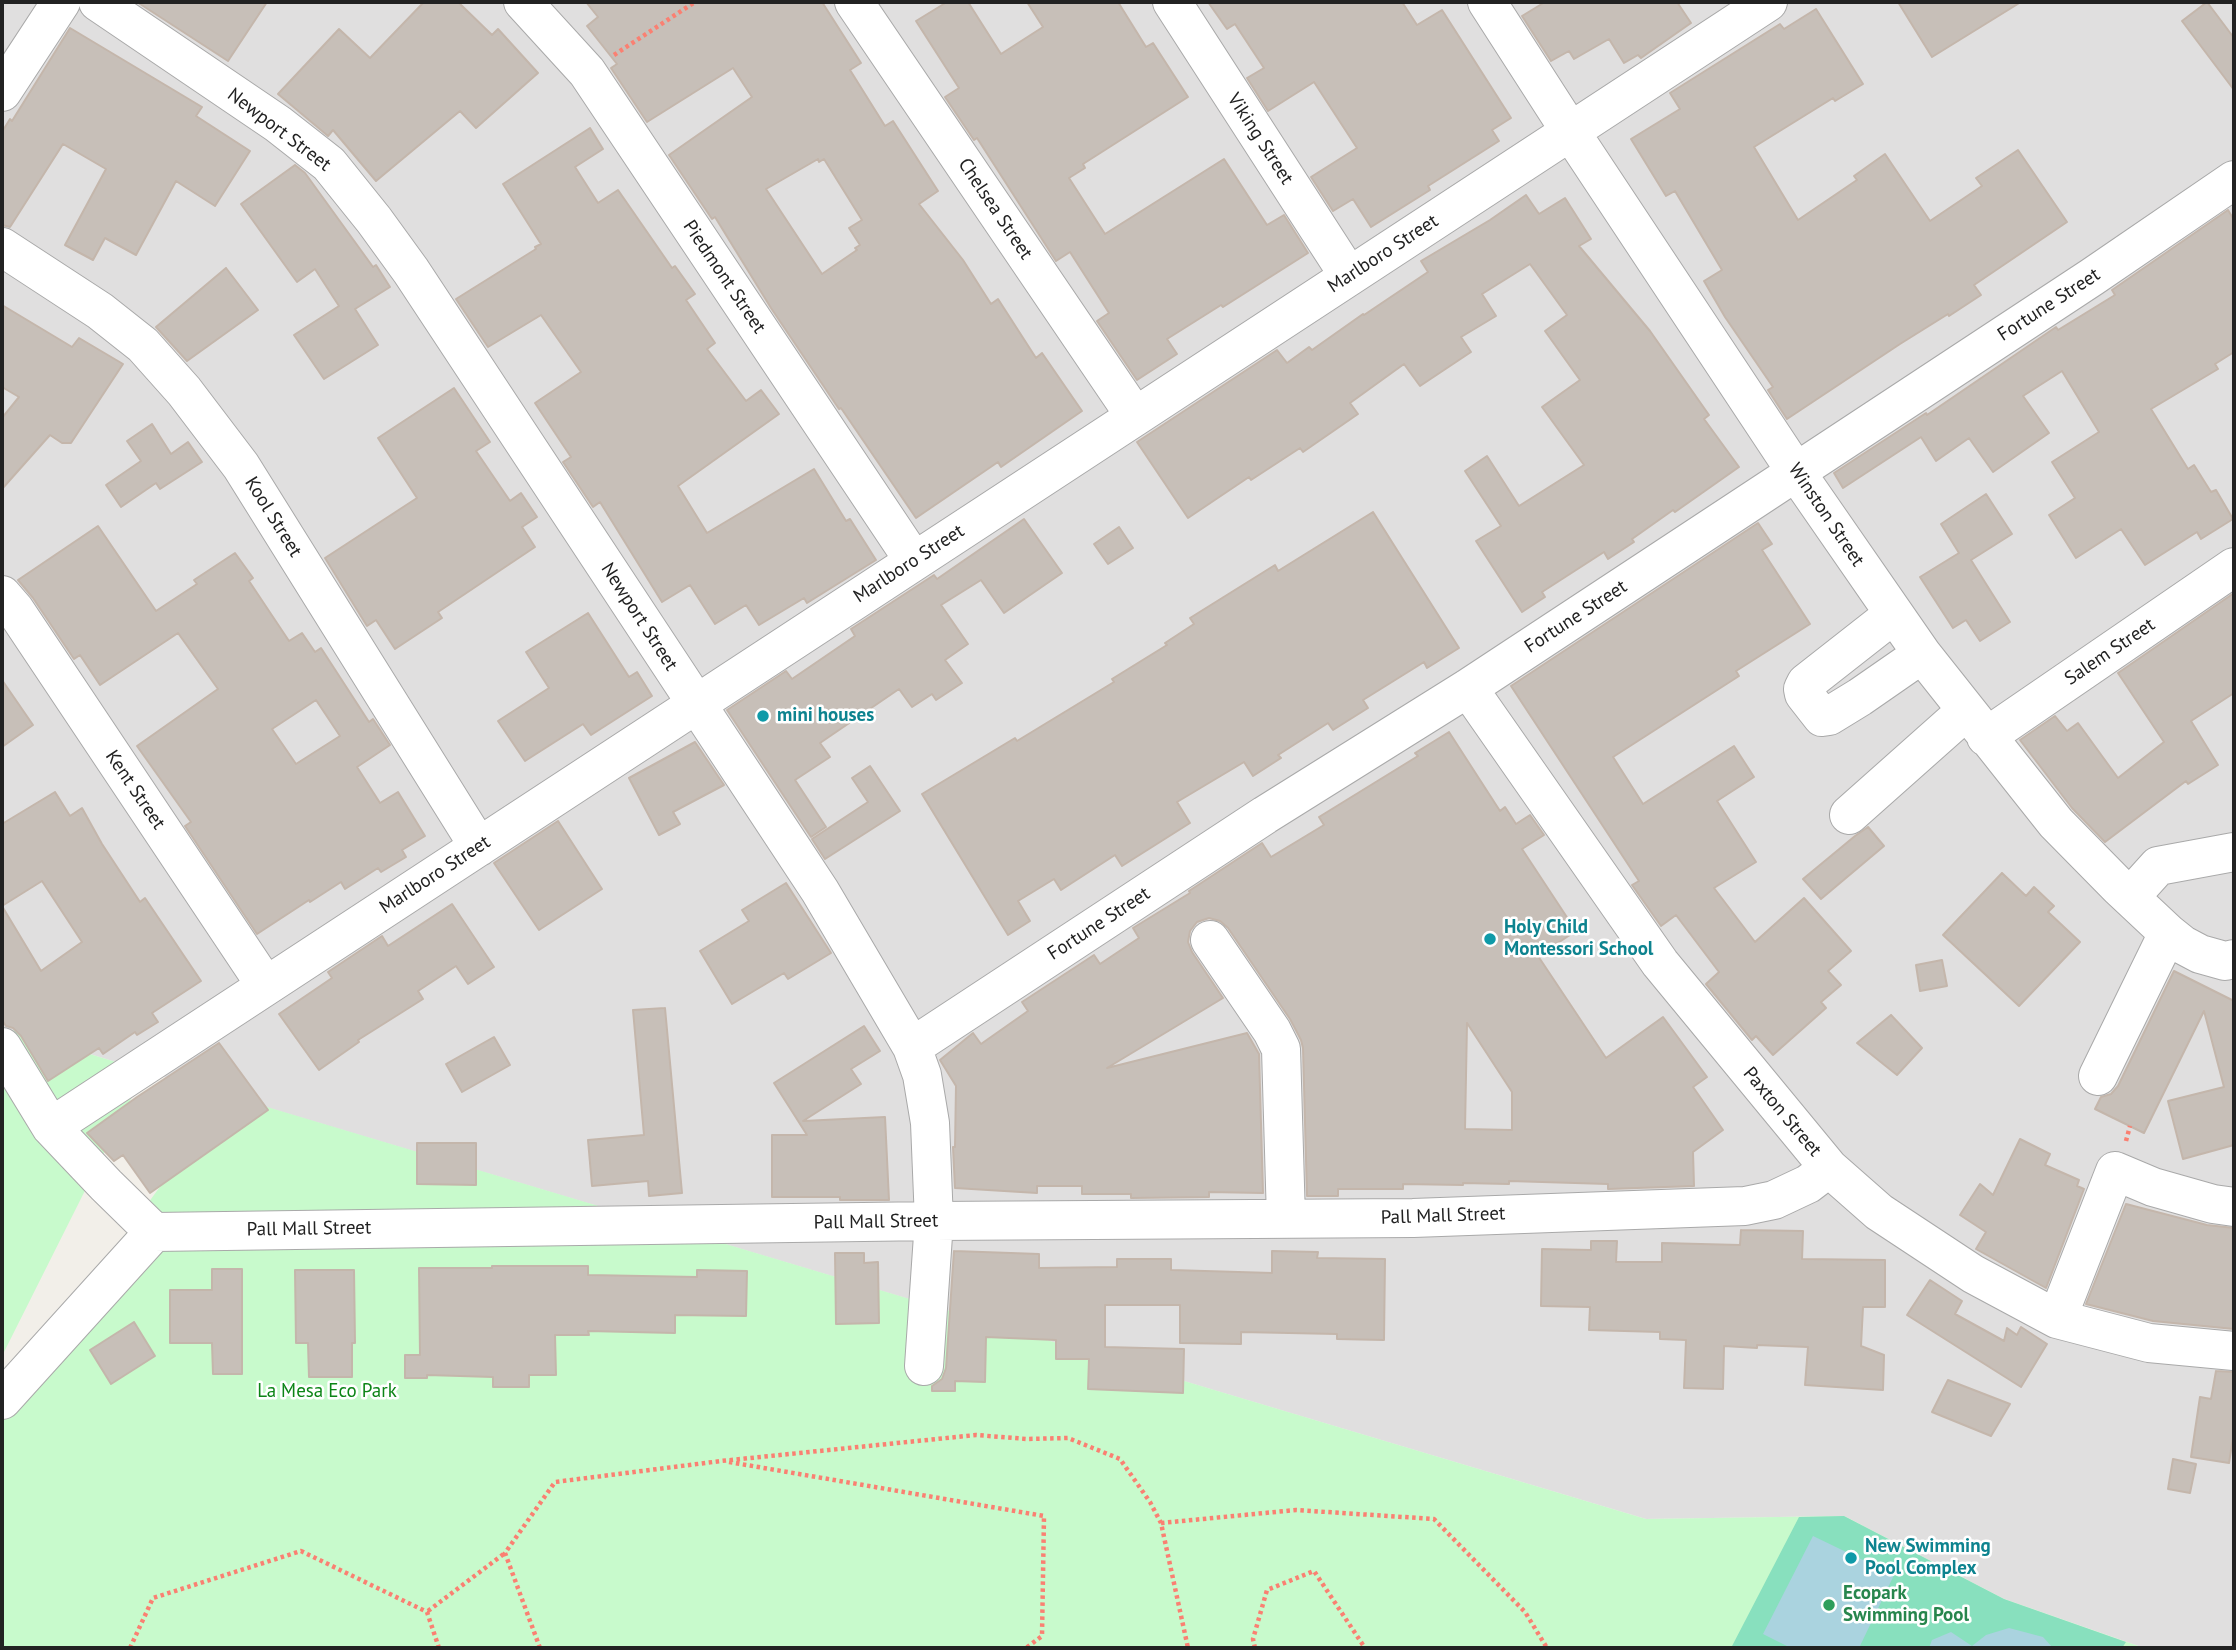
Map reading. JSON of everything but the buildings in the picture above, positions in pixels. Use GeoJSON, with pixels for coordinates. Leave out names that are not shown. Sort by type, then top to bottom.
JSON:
{"type":"FeatureCollection","features":[{"type":"Feature","properties":{"kind":"street"},"geometry":{"type":"LineString","coordinates":[[2,92],[61,2]]}},
{"type":"Feature","properties":{"kind":"street","name":"Newport Street"},"geometry":{"type":"LineString","coordinates":[[98,2],[278,124],[329,164],[411,271],[820,891],[912,1047],[922,1075],[930,1123],[934,1222],[924,1366]]}},
{"type":"Feature","properties":{"kind":"street","name":"Piedmont Street"},"geometry":{"type":"LineString","coordinates":[[523,2],[587,72],[914,561]]}},
{"type":"Feature","properties":{"kind":"street","name":"Chelsea Street"},"geometry":{"type":"LineString","coordinates":[[854,2],[1135,416]]}},
{"type":"Feature","properties":{"kind":"street","name":"Viking Street"},"geometry":{"type":"LineString","coordinates":[[1172,2],[1349,276]]}},
{"type":"Feature","properties":{"kind":"street","name":"Winston Street"},"geometry":{"type":"LineString","coordinates":[[1487,2],[1796,472],[1922,654],[1976,724],[2056,823],[2168,933],[2200,954],[2225,961],[2234,959]]}},
{"type":"Feature","properties":{"kind":"street","name":"Marlboro Street"},"geometry":{"type":"LineString","coordinates":[[51,1127],[1768,2]]}},
{"type":"Feature","properties":{"kind":"street","name":"Fortune Street"},"geometry":{"type":"LineString","coordinates":[[912,1047],[1265,814],[1468,688],[2092,277],[2234,180]]}},
{"type":"Feature","properties":{"kind":"street","name":"Kool Street"},"geometry":{"type":"LineString","coordinates":[[2,247],[100,311],[143,345],[184,391],[241,466],[479,847]]}},
{"type":"Feature","properties":{"kind":"street","name":"Salem Street"},"geometry":{"type":"LineString","coordinates":[[1849,815],[1976,724],[2234,567]]}},
{"type":"Feature","properties":{"kind":"street","name":"Kent Street"},"geometry":{"type":"LineString","coordinates":[[2,595],[266,986]]}},
{"type":"Feature","properties":{"kind":"street"},"geometry":{"type":"LineString","coordinates":[[1894,614],[1806,683],[1804,694],[1822,718],[1829,716],[1922,654]]}},
{"type":"Feature","properties":{"kind":"street","name":"Paxton Street"},"geometry":{"type":"LineString","coordinates":[[1468,688],[1660,963],[1829,1168],[1889,1219],[1973,1274],[2057,1319],[2149,1343],[2234,1351]]}},
{"type":"Feature","properties":{"kind":"street"},"geometry":{"type":"LineString","coordinates":[[2130,897],[2158,866],[2234,852]]}},
{"type":"Feature","properties":{"kind":"street"},"geometry":{"type":"LineString","coordinates":[[2098,1076],[2168,933]]}},
{"type":"Feature","properties":{"kind":"street"},"geometry":{"type":"LineString","coordinates":[[1210,940],[1272,1031],[1281,1049],[1286,1219]]}},
{"type":"Feature","properties":{"kind":"street"},"geometry":{"type":"LineString","coordinates":[[2,1047],[51,1127],[154,1232],[2,1400]]}},
{"type":"Feature","properties":{"kind":"street","name":"Pall Mall Street"},"geometry":{"type":"LineString","coordinates":[[154,1232],[1413,1218],[1745,1206],[1774,1200],[1808,1184],[1829,1168]]}},
{"type":"Feature","properties":{"kind":"street"},"geometry":{"type":"LineString","coordinates":[[2057,1319],[2115,1171],[2153,1187],[2213,1204],[2234,1207]]}},
{"type":"Feature","properties":{"kind":"path"},"geometry":{"type":"LineString","coordinates":[[587,72],[695,2]]}},
{"type":"Feature","properties":{"kind":"path"},"geometry":{"type":"LineString","coordinates":[[427,1612],[505,1553],[555,1482],[721,1461],[976,1435],[1027,1439],[1068,1438],[1120,1459],[1150,1502],[1161,1523],[1188,1648]]}},
{"type":"Feature","properties":{"kind":"path"},"geometry":{"type":"LineString","coordinates":[[721,1461],[1044,1516],[1042,1636],[1026,1648]]}},
{"type":"Feature","properties":{"kind":"path"},"geometry":{"type":"LineString","coordinates":[[1161,1523],[1296,1510],[1434,1519],[1525,1612],[1548,1648]]}},
{"type":"Feature","properties":{"kind":"path"},"geometry":{"type":"LineString","coordinates":[[130,1648],[153,1598],[301,1551],[427,1612],[439,1648]]}},
{"type":"Feature","properties":{"kind":"path"},"geometry":{"type":"LineString","coordinates":[[505,1553],[540,1648]]}},
{"type":"Feature","properties":{"kind":"path"},"geometry":{"type":"LineString","coordinates":[[1255,1648],[1253,1639],[1267,1590],[1314,1571],[1364,1648]]}},
{"type":"Feature","properties":{"kind":"shaded area"},"geometry":{"type":"Polygon","coordinates":[[[2,2],[2234,2],[2234,1648],[2144,1648],[2004,1599],[1844,1516],[1646,1519],[2,1027],[2,2]]]}},
{"type":"Feature","properties":{"kind":"green space"},"geometry":{"type":"Polygon","coordinates":[[[2,1027],[145,1071],[2,1356],[2,1027]]]}},
{"type":"Feature","properties":{"kind":"green space","name":"La Mesa Eco Park"},"geometry":{"type":"Polygon","coordinates":[[[227,1095],[1646,1519],[1844,1516],[2004,1599],[2144,1648],[2,1648],[2,1403],[227,1095]]]}},
{"type":"Feature","properties":{"kind":"green space","name":"New Swimming Pool Complex"},"geometry":{"type":"Polygon","coordinates":[[[1844,1516],[2004,1599],[2126,1642],[2122,1648],[1731,1648],[1799,1517],[1844,1516]]]}},
{"type":"Feature","properties":{"kind":"water","name":"Ecopark Swimming Pool"},"geometry":{"type":"Polygon","coordinates":[[[1813,1536],[1894,1575],[1859,1648],[1791,1648],[1763,1634],[1813,1536]]]}},
{"type":"Feature","properties":{"kind":"water"},"geometry":{"type":"Polygon","coordinates":[[[2009,1628],[2043,1637],[2053,1648],[1929,1648],[1932,1640],[1951,1632],[1972,1646],[1986,1635],[2009,1628]]]}},
{"type":"Feature","properties":{"kind":"place","name":"mini houses"},"geometry":{"type":"Point","coordinates":[763,716]}},
{"type":"Feature","properties":{"kind":"place","name":"Holy Child Montessori School"},"geometry":{"type":"Point","coordinates":[1490,939]}},
{"type":"Feature","properties":{"kind":"place","name":"New Swimming Pool Complex"},"geometry":{"type":"Point","coordinates":[1851,1558]}},
{"type":"Feature","properties":{"kind":"place","name":"Ecopark Swimming Pool"},"geometry":{"type":"Point","coordinates":[1829,1605]}}]}
